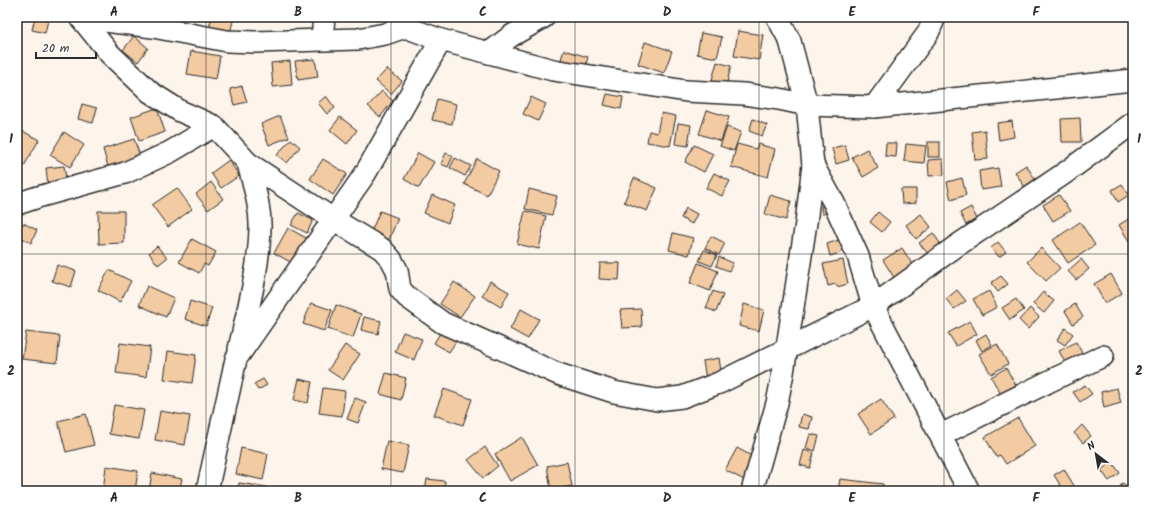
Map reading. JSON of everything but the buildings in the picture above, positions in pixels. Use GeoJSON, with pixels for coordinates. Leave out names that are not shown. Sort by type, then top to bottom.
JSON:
{"type":"FeatureCollection","features":[{"type":"Feature","properties":{"kind":"street"},"geometry":{"type":"LineString","coordinates":[[322,39],[324,17]]}},
{"type":"Feature","properties":{"kind":"street"},"geometry":{"type":"LineString","coordinates":[[489,53],[511,36],[544,17]]}},
{"type":"Feature","properties":{"kind":"street"},"geometry":{"type":"LineString","coordinates":[[752,491],[777,403],[806,223],[813,165],[807,105],[790,41],[777,17]]}},
{"type":"Feature","properties":{"kind":"street"},"geometry":{"type":"LineString","coordinates":[[874,107],[928,33],[935,17]]}},
{"type":"Feature","properties":{"kind":"street"},"geometry":{"type":"LineString","coordinates":[[81,18],[152,27],[227,41],[255,42],[358,39],[385,34],[409,22],[441,40],[561,71],[686,91],[744,94],[807,105],[874,107],[1133,80]]}},
{"type":"Feature","properties":{"kind":"street"},"geometry":{"type":"LineString","coordinates":[[81,18],[110,54],[150,92],[180,111],[214,126],[248,163],[333,219],[382,249],[391,259],[397,270],[400,289],[407,297],[443,323],[558,374],[614,392],[657,400],[682,396],[719,383],[873,306],[955,247],[1065,173],[1133,123]]}},
{"type":"Feature","properties":{"kind":"street"},"geometry":{"type":"LineString","coordinates":[[236,359],[365,174],[441,40]]}},
{"type":"Feature","properties":{"kind":"street"},"geometry":{"type":"LineString","coordinates":[[17,204],[125,172],[170,152],[214,126]]}},
{"type":"Feature","properties":{"kind":"street"},"geometry":{"type":"LineString","coordinates":[[207,491],[255,274],[261,228],[258,206],[248,163]]}},
{"type":"Feature","properties":{"kind":"street"},"geometry":{"type":"LineString","coordinates":[[813,165],[834,203],[858,256],[873,306],[969,491]]}},
{"type":"Feature","properties":{"kind":"street"},"geometry":{"type":"LineString","coordinates":[[941,435],[1103,356]]}}]}
